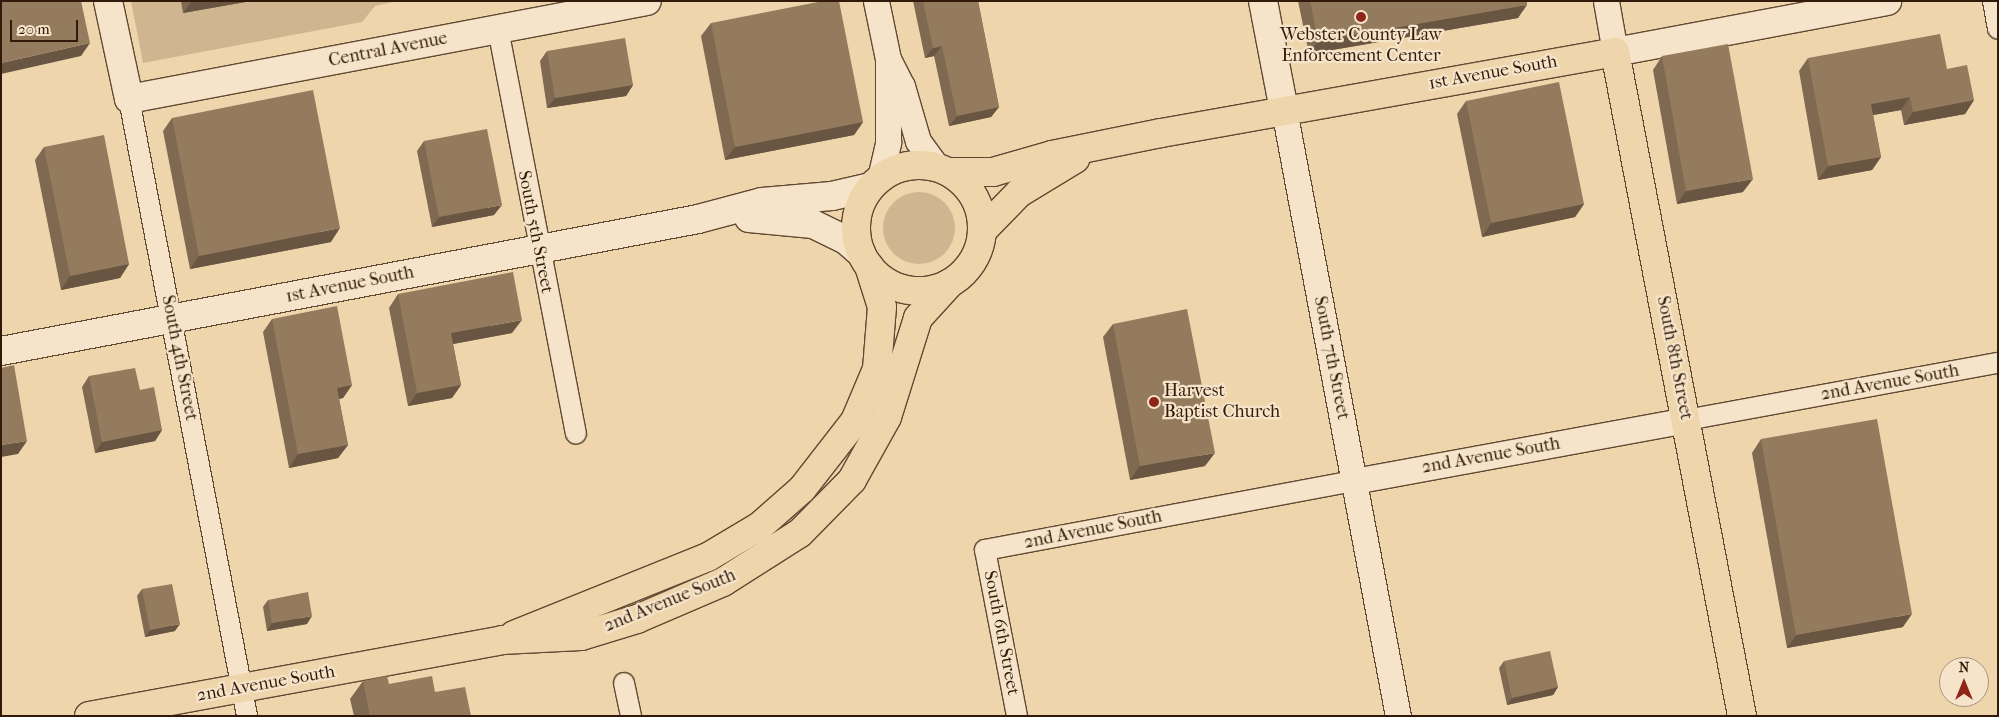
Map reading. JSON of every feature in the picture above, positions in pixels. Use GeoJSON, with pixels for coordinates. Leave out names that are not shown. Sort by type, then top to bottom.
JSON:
{"type":"FeatureCollection","features":[{"type":"Feature","properties":{"kind":"main road","name":"South 4th Street"},"geometry":{"type":"LineString","coordinates":[[108,1],[129,99]]}},
{"type":"Feature","properties":{"kind":"main road","name":"Central Avenue"},"geometry":{"type":"LineString","coordinates":[[129,99],[647,1]]}},
{"type":"Feature","properties":{"kind":"main road","name":"South 7th Street"},"geometry":{"type":"LineString","coordinates":[[1264,1],[1284,110]]}},
{"type":"Feature","properties":{"kind":"main road","name":"1st Avenue South"},"geometry":{"type":"LineString","coordinates":[[1,351],[698,218],[762,202],[832,196],[875,182],[905,166],[993,172],[1099,147],[1284,110],[1615,52],[1887,1]]}},
{"type":"Feature","properties":{"kind":"main road","name":"South 8th Street"},"geometry":{"type":"LineString","coordinates":[[1615,52],[1742,716]]}},
{"type":"Feature","properties":{"kind":"main road","name":"1st Avenue South"},"geometry":{"type":"LineString","coordinates":[[698,218],[783,218],[813,224],[846,240],[886,282],[913,291],[950,283],[971,265],[983,230],[1039,179],[1099,147]]}},
{"type":"Feature","properties":{"kind":"main road"},"geometry":{"type":"LineString","coordinates":[[943,169],[972,192],[983,230]]}},
{"type":"Feature","properties":{"kind":"main road"},"geometry":{"type":"LineString","coordinates":[[865,260],[856,226],[875,182]]}},
{"type":"Feature","properties":{"kind":"main road","name":"2nd Avenue South"},"geometry":{"type":"LineString","coordinates":[[502,640],[708,557],[788,504],[840,444],[872,383],[882,341],[882,307],[865,260]]}},
{"type":"Feature","properties":{"kind":"main road","name":"2nd Avenue South"},"geometry":{"type":"LineString","coordinates":[[90,716],[502,640],[573,638],[637,619],[724,582],[800,533],[838,497],[864,461],[887,417],[918,318],[950,283]]}},
{"type":"Feature","properties":{"kind":"street"},"geometry":{"type":"LineString","coordinates":[[875,182],[888,142],[888,60],[876,1]]}},
{"type":"Feature","properties":{"kind":"street","name":"South 8th Street"},"geometry":{"type":"LineString","coordinates":[[1606,1],[1615,52]]}},
{"type":"Feature","properties":{"kind":"street"},"geometry":{"type":"LineString","coordinates":[[1993,1],[1998,30]]}},
{"type":"Feature","properties":{"kind":"street","name":"South 5th Street"},"geometry":{"type":"LineString","coordinates":[[498,29],[538,249],[576,434]]}},
{"type":"Feature","properties":{"kind":"street"},"geometry":{"type":"LineString","coordinates":[[888,60],[902,86],[918,141],[943,169]]}},
{"type":"Feature","properties":{"kind":"street","name":"South 4th Street"},"geometry":{"type":"LineString","coordinates":[[129,99],[247,716]]}},
{"type":"Feature","properties":{"kind":"street","name":"South 7th Street"},"geometry":{"type":"LineString","coordinates":[[1284,110],[1398,716]]}},
{"type":"Feature","properties":{"kind":"street","name":"2nd Avenue South"},"geometry":{"type":"LineString","coordinates":[[985,550],[1998,363]]}},
{"type":"Feature","properties":{"kind":"street","name":"South 6th Street"},"geometry":{"type":"LineString","coordinates":[[985,550],[1017,716]]}},
{"type":"Feature","properties":{"kind":"street"},"geometry":{"type":"LineString","coordinates":[[624,683],[631,716]]}},
{"type":"Feature","properties":{"kind":"shaded area"},"geometry":{"type":"Polygon","coordinates":[[[131,1],[398,1],[375,6],[362,22],[143,63],[131,1]]]}},
{"type":"Feature","properties":{"kind":"shaded area"},"geometry":{"type":"Polygon","coordinates":[[[919,192],[933,195],[945,202],[952,214],[955,228],[952,242],[945,254],[933,261],[919,264],[905,261],[893,254],[886,242],[883,228],[886,214],[893,202],[905,195],[919,192]]]}},
{"type":"Feature","properties":{"kind":"building"},"geometry":{"type":"Polygon","coordinates":[[[1,1],[81,1],[90,43],[1,63],[1,1]]]}},
{"type":"Feature","properties":{"kind":"building"},"geometry":{"type":"Polygon","coordinates":[[[823,1],[839,1],[863,122],[735,147],[711,23],[823,1]]]}},
{"type":"Feature","properties":{"kind":"building"},"geometry":{"type":"Polygon","coordinates":[[[923,1],[978,1],[999,107],[957,116],[942,46],[933,48],[923,1]]]}},
{"type":"Feature","properties":{"kind":"building","name":"Webster County Law Enforcement Center"},"geometry":{"type":"Polygon","coordinates":[[[1310,1],[1527,1],[1527,5],[1318,41],[1310,1]]]}},
{"type":"Feature","properties":{"kind":"building"},"geometry":{"type":"Polygon","coordinates":[[[1940,34],[1947,69],[1967,65],[1974,100],[1913,112],[1910,97],[1871,104],[1881,157],[1828,166],[1808,58],[1940,34]]]}},
{"type":"Feature","properties":{"kind":"building"},"geometry":{"type":"Polygon","coordinates":[[[625,38],[633,85],[555,98],[547,51],[625,38]]]}},
{"type":"Feature","properties":{"kind":"building"},"geometry":{"type":"Polygon","coordinates":[[[1728,44],[1753,179],[1686,191],[1662,56],[1728,44]]]}},
{"type":"Feature","properties":{"kind":"building"},"geometry":{"type":"Polygon","coordinates":[[[1559,82],[1584,204],[1491,223],[1466,101],[1559,82]]]}},
{"type":"Feature","properties":{"kind":"building"},"geometry":{"type":"Polygon","coordinates":[[[313,90],[340,228],[199,256],[172,118],[313,90]]]}},
{"type":"Feature","properties":{"kind":"building"},"geometry":{"type":"Polygon","coordinates":[[[487,129],[502,205],[439,217],[424,141],[487,129]]]}},
{"type":"Feature","properties":{"kind":"building"},"geometry":{"type":"Polygon","coordinates":[[[104,135],[129,264],[70,276],[44,147],[104,135]]]}},
{"type":"Feature","properties":{"kind":"building"},"geometry":{"type":"Polygon","coordinates":[[[513,272],[522,320],[451,333],[461,385],[417,393],[398,294],[513,272]]]}},
{"type":"Feature","properties":{"kind":"building"},"geometry":{"type":"Polygon","coordinates":[[[337,306],[352,385],[337,388],[348,445],[298,454],[272,319],[337,306]]]}},
{"type":"Feature","properties":{"kind":"building","name":"Harvest Baptist Church"},"geometry":{"type":"Polygon","coordinates":[[[1187,309],[1215,453],[1140,466],[1113,324],[1187,309]]]}},
{"type":"Feature","properties":{"kind":"building"},"geometry":{"type":"Polygon","coordinates":[[[14,365],[27,441],[1,445],[1,368],[14,365]]]}},
{"type":"Feature","properties":{"kind":"building"},"geometry":{"type":"Polygon","coordinates":[[[135,368],[140,390],[154,387],[162,430],[102,442],[89,376],[135,368]]]}},
{"type":"Feature","properties":{"kind":"building"},"geometry":{"type":"Polygon","coordinates":[[[1877,419],[1912,614],[1796,635],[1761,439],[1877,419]]]}},
{"type":"Feature","properties":{"kind":"building"},"geometry":{"type":"Polygon","coordinates":[[[172,584],[180,624],[150,630],[142,589],[172,584]]]}},
{"type":"Feature","properties":{"kind":"building"},"geometry":{"type":"Polygon","coordinates":[[[308,592],[312,616],[272,623],[268,600],[308,592]]]}},
{"type":"Feature","properties":{"kind":"building"},"geometry":{"type":"Polygon","coordinates":[[[1550,651],[1558,687],[1512,698],[1504,661],[1550,651]]]}},
{"type":"Feature","properties":{"kind":"building"},"geometry":{"type":"Polygon","coordinates":[[[387,676],[389,684],[432,676],[435,692],[465,687],[471,716],[370,716],[363,681],[387,676]]]}},
{"type":"Feature","properties":{"kind":"place","name":"Webster County Law Enforcement Center"},"geometry":{"type":"Point","coordinates":[1361,17]}},
{"type":"Feature","properties":{"kind":"place","name":"Harvest Baptist Church"},"geometry":{"type":"Point","coordinates":[1154,402]}}]}
